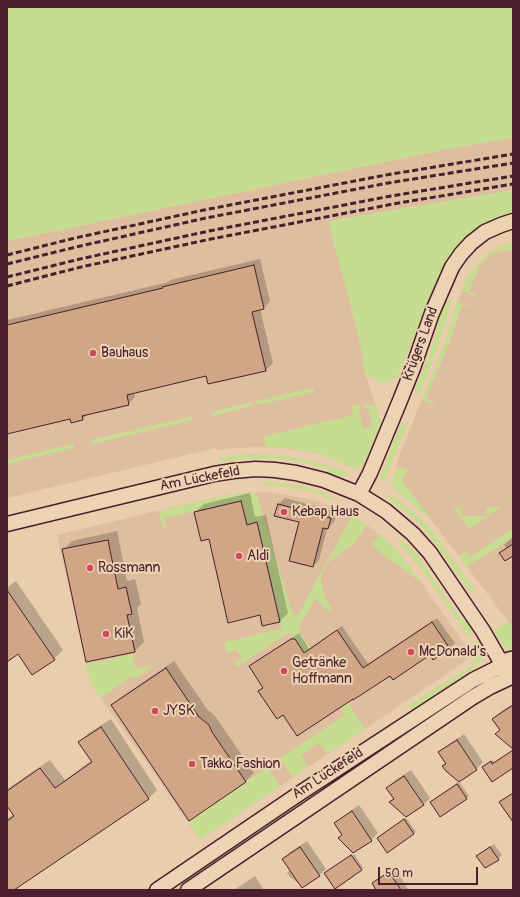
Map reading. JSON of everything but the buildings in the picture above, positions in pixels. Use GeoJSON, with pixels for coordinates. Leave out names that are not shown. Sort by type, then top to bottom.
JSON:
{"type":"FeatureCollection","features":[{"type":"Feature","properties":{"kind":"street","name":"Krügers Land"},"geometry":{"type":"LineString","coordinates":[[359,494],[370,473],[399,403],[435,306],[452,267],[471,243],[485,232],[513,221]]}},
{"type":"Feature","properties":{"kind":"street","name":"Am Lückefeld"},"geometry":{"type":"LineString","coordinates":[[7,524],[214,474],[233,471],[256,469],[275,470],[296,473],[324,480],[359,494],[386,511],[413,534],[430,553],[510,670]]}},
{"type":"Feature","properties":{"kind":"street","name":"Am Lückefeld"},"geometry":{"type":"LineString","coordinates":[[157,890],[309,786],[473,680],[510,670]]}},
{"type":"Feature","properties":{"kind":"street","name":"Am Lückefeld"},"geometry":{"type":"LineString","coordinates":[[188,890],[490,687],[510,670]]}},
{"type":"Feature","properties":{"kind":"shaded area"},"geometry":{"type":"Polygon","coordinates":[[[513,138],[513,190],[329,221],[360,342],[365,374],[381,421],[364,464],[357,469],[322,455],[295,449],[266,447],[217,450],[216,448],[7,498],[7,241],[447,149],[513,138]]]}},
{"type":"Feature","properties":{"kind":"shaded area"},"geometry":{"type":"Polygon","coordinates":[[[513,241],[513,628],[401,481],[396,464],[444,344],[457,302],[467,277],[488,253],[513,241]]]}},
{"type":"Feature","properties":{"kind":"shaded area"},"geometry":{"type":"Polygon","coordinates":[[[256,492],[293,496],[316,501],[352,516],[367,525],[393,545],[468,649],[468,653],[466,660],[463,663],[200,840],[90,682],[57,535],[190,503],[234,494],[256,492]]]}},
{"type":"Feature","properties":{"kind":"green space"},"geometry":{"type":"Polygon","coordinates":[[[7,7],[513,7],[513,138],[447,149],[7,241],[7,7]]]}},
{"type":"Feature","properties":{"kind":"green space"},"geometry":{"type":"Polygon","coordinates":[[[513,190],[513,214],[507,215],[483,226],[463,240],[443,267],[398,377],[384,384],[365,374],[360,342],[328,221],[513,190]]]}},
{"type":"Feature","properties":{"kind":"green space"},"geometry":{"type":"Polygon","coordinates":[[[513,241],[513,250],[500,251],[492,254],[480,265],[469,291],[477,295],[476,297],[462,290],[467,277],[488,253],[513,241]]]}},
{"type":"Feature","properties":{"kind":"green space"},"geometry":{"type":"Polygon","coordinates":[[[452,299],[440,341],[419,396],[415,390],[434,342],[444,302],[452,299]]]}},
{"type":"Feature","properties":{"kind":"green space"},"geometry":{"type":"Polygon","coordinates":[[[457,302],[472,307],[462,305],[449,343],[426,399],[434,401],[433,404],[422,400],[444,344],[457,302]]]}},
{"type":"Feature","properties":{"kind":"green space"},"geometry":{"type":"Polygon","coordinates":[[[313,388],[314,392],[257,405],[256,401],[313,388]]]}},
{"type":"Feature","properties":{"kind":"green space"},"geometry":{"type":"Polygon","coordinates":[[[251,402],[252,406],[212,416],[211,412],[251,402]]]}},
{"type":"Feature","properties":{"kind":"green space"},"geometry":{"type":"Polygon","coordinates":[[[351,405],[358,405],[362,409],[359,410],[363,429],[372,427],[369,409],[366,409],[362,405],[376,406],[381,421],[364,464],[357,469],[322,455],[295,449],[266,447],[263,437],[353,415],[351,405]]]}},
{"type":"Feature","properties":{"kind":"green space"},"geometry":{"type":"Polygon","coordinates":[[[193,416],[193,420],[92,444],[91,440],[193,416]]]}},
{"type":"Feature","properties":{"kind":"green space"},"geometry":{"type":"Polygon","coordinates":[[[409,421],[384,482],[380,480],[382,472],[399,427],[409,421]]]}},
{"type":"Feature","properties":{"kind":"green space"},"geometry":{"type":"Polygon","coordinates":[[[73,444],[74,448],[7,464],[7,460],[73,444]]]}},
{"type":"Feature","properties":{"kind":"green space"},"geometry":{"type":"Polygon","coordinates":[[[254,454],[288,456],[324,464],[353,474],[336,476],[327,473],[328,469],[286,460],[263,458],[220,461],[219,457],[254,454]]]}},
{"type":"Feature","properties":{"kind":"green space"},"geometry":{"type":"Polygon","coordinates":[[[399,467],[408,472],[401,479],[430,517],[429,518],[392,487],[391,484],[396,470],[399,467]]]}},
{"type":"Feature","properties":{"kind":"green space"},"geometry":{"type":"Polygon","coordinates":[[[263,481],[303,486],[332,495],[331,499],[306,490],[272,485],[264,486],[263,481]]]}},
{"type":"Feature","properties":{"kind":"green space"},"geometry":{"type":"Polygon","coordinates":[[[256,492],[293,615],[299,614],[352,516],[367,525],[355,543],[331,560],[323,571],[321,580],[325,598],[332,610],[330,612],[315,599],[300,625],[299,631],[365,729],[327,754],[319,743],[301,755],[308,767],[293,777],[280,758],[345,715],[290,632],[237,667],[234,663],[242,658],[236,649],[228,654],[225,648],[225,642],[282,629],[257,522],[247,525],[241,501],[164,518],[167,529],[163,529],[159,511],[234,494],[256,492]]]}},
{"type":"Feature","properties":{"kind":"green space"},"geometry":{"type":"Polygon","coordinates":[[[385,493],[396,498],[418,516],[433,532],[478,594],[470,592],[429,535],[412,516],[394,504],[385,493]]]}},
{"type":"Feature","properties":{"kind":"green space"},"geometry":{"type":"Polygon","coordinates":[[[486,507],[501,507],[469,529],[453,508],[461,508],[461,516],[487,516],[486,507]]]}},
{"type":"Feature","properties":{"kind":"green space"},"geometry":{"type":"Polygon","coordinates":[[[513,528],[513,537],[467,567],[459,556],[465,551],[470,557],[513,528]]]}},
{"type":"Feature","properties":{"kind":"green space"},"geometry":{"type":"Polygon","coordinates":[[[380,535],[393,545],[422,583],[372,546],[380,535]]]}},
{"type":"Feature","properties":{"kind":"green space"},"geometry":{"type":"Polygon","coordinates":[[[402,540],[414,551],[462,620],[466,621],[473,632],[468,636],[424,572],[398,543],[402,540]]]}},
{"type":"Feature","properties":{"kind":"green space"},"geometry":{"type":"Polygon","coordinates":[[[508,621],[513,628],[513,651],[505,647],[492,632],[508,621]]]}},
{"type":"Feature","properties":{"kind":"green space"},"geometry":{"type":"Polygon","coordinates":[[[480,640],[483,648],[483,657],[481,661],[412,710],[409,705],[474,663],[475,652],[472,644],[480,640]]]}},
{"type":"Feature","properties":{"kind":"green space"},"geometry":{"type":"Polygon","coordinates":[[[133,654],[136,669],[151,665],[152,667],[136,678],[131,677],[101,698],[90,682],[86,664],[133,654]]]}},
{"type":"Feature","properties":{"kind":"green space"},"geometry":{"type":"Polygon","coordinates":[[[267,767],[280,786],[200,840],[188,822],[267,767]]]}},
{"type":"Feature","properties":{"kind":"railway"},"geometry":{"type":"LineString","coordinates":[[7,255],[75,238],[204,210],[386,175],[513,154]]}},
{"type":"Feature","properties":{"kind":"railway"},"geometry":{"type":"LineString","coordinates":[[7,264],[206,218],[388,183],[513,163]]}},
{"type":"Feature","properties":{"kind":"railway"},"geometry":{"type":"LineString","coordinates":[[7,277],[80,259],[209,231],[391,196],[513,176]]}},
{"type":"Feature","properties":{"kind":"railway"},"geometry":{"type":"LineString","coordinates":[[7,286],[81,267],[211,239],[393,204],[513,184]]}},
{"type":"Feature","properties":{"kind":"place","name":"Bauhaus"},"geometry":{"type":"Point","coordinates":[93,353]}},
{"type":"Feature","properties":{"kind":"place","name":"Kebap Haus"},"geometry":{"type":"Point","coordinates":[284,512]}},
{"type":"Feature","properties":{"kind":"place","name":"Aldi"},"geometry":{"type":"Point","coordinates":[239,556]}},
{"type":"Feature","properties":{"kind":"place","name":"Rossmann"},"geometry":{"type":"Point","coordinates":[90,568]}},
{"type":"Feature","properties":{"kind":"place","name":"KiK"},"geometry":{"type":"Point","coordinates":[106,634]}},
{"type":"Feature","properties":{"kind":"place","name":"McDonald's"},"geometry":{"type":"Point","coordinates":[411,652]}},
{"type":"Feature","properties":{"kind":"place","name":"Getränke Hoffmann"},"geometry":{"type":"Point","coordinates":[284,671]}},
{"type":"Feature","properties":{"kind":"place","name":"JYSK"},"geometry":{"type":"Point","coordinates":[155,711]}},
{"type":"Feature","properties":{"kind":"place","name":"Takko Fashion"},"geometry":{"type":"Point","coordinates":[192,764]}}]}
